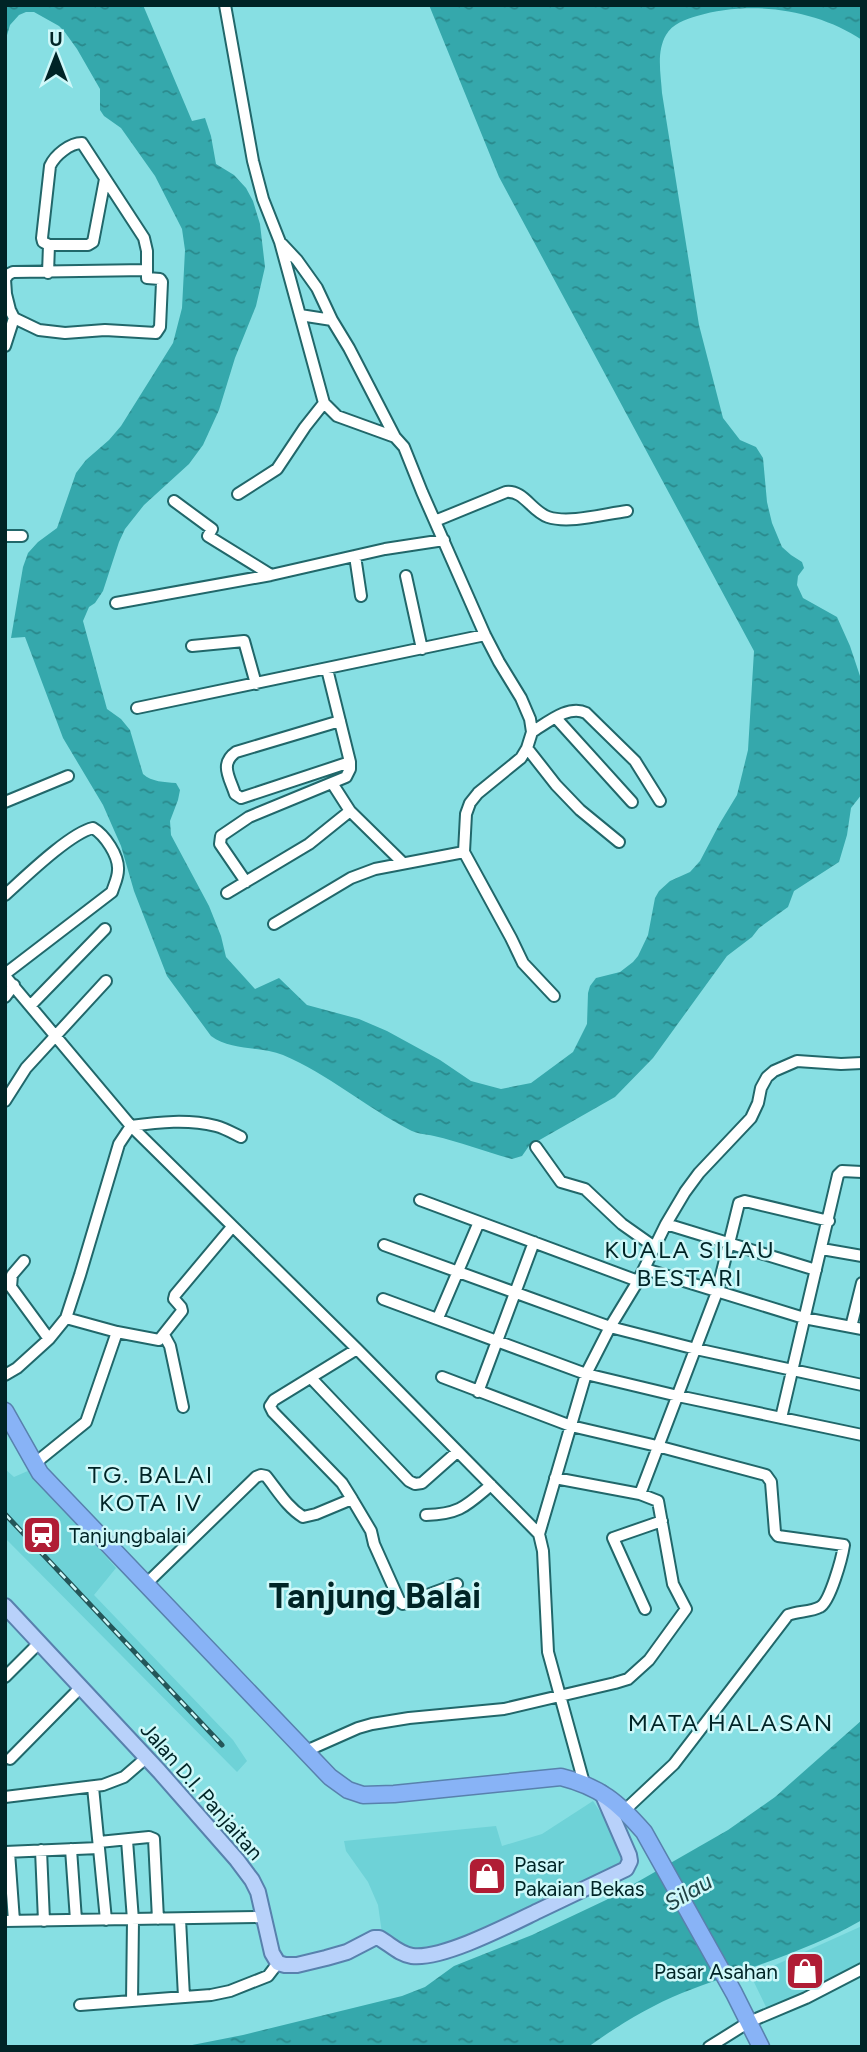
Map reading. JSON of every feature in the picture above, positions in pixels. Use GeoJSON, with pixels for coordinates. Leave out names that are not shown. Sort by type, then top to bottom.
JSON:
{"type":"FeatureCollection","features":[{"type":"Feature","properties":{"kind":"highway"},"geometry":{"type":"LineString","coordinates":[[5,1411],[40,1473],[330,1777],[348,1790],[363,1795],[394,1794],[561,1777],[584,1783],[625,1810],[644,1832],[761,2047]]}},
{"type":"Feature","properties":{"kind":"main road","name":"Jalan D.I. Panjaitan"},"geometry":{"type":"LineString","coordinates":[[5,1606],[245,1870],[258,1892],[272,1953],[278,1963]]}},
{"type":"Feature","properties":{"kind":"main road"},"geometry":{"type":"LineString","coordinates":[[278,1963],[297,1965],[326,1958],[347,1952],[374,1938],[379,1938],[403,1954],[412,1956],[447,1950],[486,1936],[626,1869],[630,1861],[629,1855],[602,1793]]}},
{"type":"Feature","properties":{"kind":"street"},"geometry":{"type":"LineString","coordinates":[[225,5],[253,161],[263,199],[280,242],[324,403],[337,416],[395,437]]}},
{"type":"Feature","properties":{"kind":"street"},"geometry":{"type":"LineString","coordinates":[[105,179],[95,238],[91,244],[49,245],[43,242],[49,171],[55,156],[76,143],[82,143],[144,238],[147,278],[160,279],[162,282],[160,327],[156,333],[106,330],[52,333],[14,318],[10,310],[6,294],[6,276],[13,272],[146,270]]}},
{"type":"Feature","properties":{"kind":"street"},"geometry":{"type":"LineString","coordinates":[[280,242],[317,288],[395,437],[404,447],[485,635],[522,698],[530,719],[531,732],[521,758],[478,793],[470,803],[466,814],[464,852],[523,963],[554,996]]}},
{"type":"Feature","properties":{"kind":"street"},"geometry":{"type":"LineString","coordinates":[[48,273],[49,245]]}},
{"type":"Feature","properties":{"kind":"street"},"geometry":{"type":"LineString","coordinates":[[300,315],[332,320]]}},
{"type":"Feature","properties":{"kind":"street"},"geometry":{"type":"LineString","coordinates":[[5,346],[14,318]]}},
{"type":"Feature","properties":{"kind":"street"},"geometry":{"type":"LineString","coordinates":[[238,494],[278,469],[324,403]]}},
{"type":"Feature","properties":{"kind":"street"},"geometry":{"type":"LineString","coordinates":[[435,521],[512,491],[540,513],[555,518],[567,520],[627,511]]}},
{"type":"Feature","properties":{"kind":"street"},"geometry":{"type":"LineString","coordinates":[[174,501],[212,529],[206,539],[271,575]]}},
{"type":"Feature","properties":{"kind":"street"},"geometry":{"type":"LineString","coordinates":[[5,536],[22,536]]}},
{"type":"Feature","properties":{"kind":"street"},"geometry":{"type":"LineString","coordinates":[[116,603],[444,540]]}},
{"type":"Feature","properties":{"kind":"street"},"geometry":{"type":"LineString","coordinates":[[355,556],[360,596]]}},
{"type":"Feature","properties":{"kind":"street"},"geometry":{"type":"LineString","coordinates":[[406,576],[422,649]]}},
{"type":"Feature","properties":{"kind":"street"},"geometry":{"type":"LineString","coordinates":[[137,708],[485,635]]}},
{"type":"Feature","properties":{"kind":"street"},"geometry":{"type":"LineString","coordinates":[[192,646],[244,641],[256,684]]}},
{"type":"Feature","properties":{"kind":"street"},"geometry":{"type":"LineString","coordinates":[[246,882],[220,841],[221,836],[248,817],[346,777],[350,769],[327,669]]}},
{"type":"Feature","properties":{"kind":"street"},"geometry":{"type":"LineString","coordinates":[[531,732],[571,710],[586,713],[635,761],[660,802]]}},
{"type":"Feature","properties":{"kind":"street"},"geometry":{"type":"LineString","coordinates":[[556,718],[632,802]]}},
{"type":"Feature","properties":{"kind":"street"},"geometry":{"type":"LineString","coordinates":[[248,817],[241,798],[235,794],[232,785],[226,765],[229,757],[244,749],[340,722]]}},
{"type":"Feature","properties":{"kind":"street"},"geometry":{"type":"LineString","coordinates":[[527,748],[564,794],[619,842]]}},
{"type":"Feature","properties":{"kind":"street"},"geometry":{"type":"LineString","coordinates":[[241,798],[350,762]]}},
{"type":"Feature","properties":{"kind":"street"},"geometry":{"type":"LineString","coordinates":[[5,802],[68,776]]}},
{"type":"Feature","properties":{"kind":"street"},"geometry":{"type":"LineString","coordinates":[[332,783],[350,811],[403,863]]}},
{"type":"Feature","properties":{"kind":"street"},"geometry":{"type":"LineString","coordinates":[[227,893],[309,844],[350,811]]}},
{"type":"Feature","properties":{"kind":"street"},"geometry":{"type":"LineString","coordinates":[[5,895],[84,830],[93,828],[99,832],[111,848],[118,864],[117,877],[111,892],[5,975],[131,1126],[357,1349],[539,1534]]}},
{"type":"Feature","properties":{"kind":"street"},"geometry":{"type":"LineString","coordinates":[[274,924],[351,878],[375,869],[464,852]]}},
{"type":"Feature","properties":{"kind":"street"},"geometry":{"type":"LineString","coordinates":[[31,1005],[105,929]]}},
{"type":"Feature","properties":{"kind":"street"},"geometry":{"type":"LineString","coordinates":[[5,1101],[26,1068],[106,981]]}},
{"type":"Feature","properties":{"kind":"street"},"geometry":{"type":"LineString","coordinates":[[5,997],[14,985]]}},
{"type":"Feature","properties":{"kind":"street"},"geometry":{"type":"LineString","coordinates":[[584,1783],[548,1652],[543,1551],[539,1534],[586,1374],[610,1327],[645,1269],[666,1224],[699,1173],[751,1118],[761,1088],[768,1077],[774,1071],[797,1061],[862,1063]]}},
{"type":"Feature","properties":{"kind":"street"},"geometry":{"type":"LineString","coordinates":[[5,1376],[49,1339],[66,1318],[119,1144],[131,1126],[158,1122],[192,1122],[218,1126],[242,1137]]}},
{"type":"Feature","properties":{"kind":"street"},"geometry":{"type":"LineString","coordinates":[[536,1147],[561,1182],[585,1189],[622,1224],[656,1248]]}},
{"type":"Feature","properties":{"kind":"street"},"geometry":{"type":"LineString","coordinates":[[781,1419],[840,1172],[862,1171]]}},
{"type":"Feature","properties":{"kind":"street"},"geometry":{"type":"LineString","coordinates":[[420,1200],[638,1282]]}},
{"type":"Feature","properties":{"kind":"street"},"geometry":{"type":"LineString","coordinates":[[640,1494],[717,1292],[738,1205],[742,1201],[829,1221]]}},
{"type":"Feature","properties":{"kind":"street"},"geometry":{"type":"LineString","coordinates":[[438,1318],[480,1222]]}},
{"type":"Feature","properties":{"kind":"street"},"geometry":{"type":"LineString","coordinates":[[666,1224],[816,1270]]}},
{"type":"Feature","properties":{"kind":"street"},"geometry":{"type":"LineString","coordinates":[[66,1318],[159,1340],[182,1311],[174,1299],[175,1295],[232,1227]]}},
{"type":"Feature","properties":{"kind":"street"},"geometry":{"type":"LineString","coordinates":[[478,1392],[534,1242]]}},
{"type":"Feature","properties":{"kind":"street"},"geometry":{"type":"LineString","coordinates":[[384,1245],[610,1327],[696,1349],[862,1384]]}},
{"type":"Feature","properties":{"kind":"street"},"geometry":{"type":"LineString","coordinates":[[822,1249],[862,1256]]}},
{"type":"Feature","properties":{"kind":"street"},"geometry":{"type":"LineString","coordinates":[[24,1261],[12,1275],[11,1287],[49,1339]]}},
{"type":"Feature","properties":{"kind":"street"},"geometry":{"type":"LineString","coordinates":[[645,1269],[804,1318],[856,1328],[862,1283]]}},
{"type":"Feature","properties":{"kind":"street"},"geometry":{"type":"LineString","coordinates":[[383,1299],[586,1374],[862,1435]]}},
{"type":"Feature","properties":{"kind":"street"},"geometry":{"type":"LineString","coordinates":[[34,1464],[86,1422],[117,1332]]}},
{"type":"Feature","properties":{"kind":"street"},"geometry":{"type":"LineString","coordinates":[[164,1335],[170,1346],[183,1407]]}},
{"type":"Feature","properties":{"kind":"street"},"geometry":{"type":"LineString","coordinates":[[357,1349],[274,1400],[270,1406],[342,1483],[371,1531],[374,1544],[400,1602],[403,1604],[457,1584]]}},
{"type":"Feature","properties":{"kind":"street"},"geometry":{"type":"LineString","coordinates":[[442,1377],[570,1426],[766,1475],[771,1479],[775,1532],[778,1536],[842,1544],[844,1547],[827,1603],[818,1609],[801,1610],[788,1615],[674,1765],[625,1810]]}},
{"type":"Feature","properties":{"kind":"street"},"geometry":{"type":"LineString","coordinates":[[311,1378],[415,1484],[422,1483],[457,1452]]}},
{"type":"Feature","properties":{"kind":"street"},"geometry":{"type":"LineString","coordinates":[[145,1585],[256,1477],[265,1476],[282,1499],[303,1517],[352,1499]]}},
{"type":"Feature","properties":{"kind":"street"},"geometry":{"type":"LineString","coordinates":[[306,1751],[358,1728],[380,1722],[494,1710],[628,1679],[649,1660],[685,1613],[686,1606],[677,1595],[673,1584],[658,1501],[640,1494],[555,1478]]}},
{"type":"Feature","properties":{"kind":"street"},"geometry":{"type":"LineString","coordinates":[[426,1515],[463,1508],[491,1485]]}},
{"type":"Feature","properties":{"kind":"street"},"geometry":{"type":"LineString","coordinates":[[645,1609],[613,1538],[662,1521]]}},
{"type":"Feature","properties":{"kind":"street"},"geometry":{"type":"LineString","coordinates":[[5,1677],[39,1643]]}},
{"type":"Feature","properties":{"kind":"street"},"geometry":{"type":"LineString","coordinates":[[10,1759],[81,1687]]}},
{"type":"Feature","properties":{"kind":"street"},"geometry":{"type":"LineString","coordinates":[[5,1797],[103,1785],[124,1777],[146,1758]]}},
{"type":"Feature","properties":{"kind":"street"},"geometry":{"type":"LineString","coordinates":[[93,1787],[106,1920]]}},
{"type":"Feature","properties":{"kind":"street"},"geometry":{"type":"LineString","coordinates":[[158,1919],[154,1839],[149,1837],[71,1849],[7,1852],[9,1921],[133,1920],[263,1917]]}},
{"type":"Feature","properties":{"kind":"street"},"geometry":{"type":"LineString","coordinates":[[127,1840],[133,1920],[132,2001]]}},
{"type":"Feature","properties":{"kind":"street"},"geometry":{"type":"LineString","coordinates":[[71,1849],[76,1920]]}},
{"type":"Feature","properties":{"kind":"street"},"geometry":{"type":"LineString","coordinates":[[41,1850],[44,1921]]}},
{"type":"Feature","properties":{"kind":"street"},"geometry":{"type":"LineString","coordinates":[[180,1919],[184,1997]]}},
{"type":"Feature","properties":{"kind":"street"},"geometry":{"type":"LineString","coordinates":[[80,2005],[220,1993],[259,1981],[268,1976],[278,1963]]}},
{"type":"Feature","properties":{"kind":"street"},"geometry":{"type":"LineString","coordinates":[[709,2047],[749,2022],[806,1998],[862,1969]]}},
{"type":"Feature","properties":{"kind":"shaded area"},"geometry":{"type":"Polygon","coordinates":[[[5,1469],[14,1477],[30,1470],[116,1568],[94,1595],[233,1740],[247,1761],[237,1772],[5,1538],[5,1469]]]}},
{"type":"Feature","properties":{"kind":"shaded area","name":"Pasar Pakaian Bekas"},"geometry":{"type":"Polygon","coordinates":[[[593,1801],[629,1855],[626,1869],[421,1956],[383,1940],[378,1905],[368,1882],[346,1851],[344,1841],[496,1826],[502,1846],[542,1834],[593,1801]]]}},
{"type":"Feature","properties":{"kind":"shaded area","name":"Pasar Asahan"},"geometry":{"type":"Polygon","coordinates":[[[862,1926],[862,1963],[767,2009],[751,1976],[862,1926]]]}},
{"type":"Feature","properties":{"kind":"water"},"geometry":{"type":"Polygon","coordinates":[[[5,5],[143,5],[192,121],[205,118],[216,164],[234,175],[246,188],[260,224],[265,267],[256,306],[235,358],[219,410],[203,445],[189,464],[144,505],[125,529],[103,591],[89,607],[83,621],[107,709],[130,730],[143,774],[154,780],[176,783],[180,790],[170,821],[171,835],[209,906],[226,957],[255,989],[279,978],[307,1005],[359,1019],[387,1031],[440,1060],[471,1081],[501,1089],[531,1083],[573,1052],[587,1024],[590,986],[596,978],[620,972],[633,962],[648,935],[655,898],[659,891],[670,881],[690,872],[700,861],[737,795],[748,750],[754,651],[499,177],[429,5],[862,5],[862,40],[824,21],[782,10],[739,9],[693,17],[680,22],[669,31],[661,49],[660,64],[662,93],[699,325],[723,418],[740,440],[756,447],[763,458],[772,523],[782,547],[802,562],[804,568],[798,576],[797,585],[803,598],[837,617],[850,646],[862,682],[862,794],[851,808],[839,862],[794,891],[788,907],[727,956],[653,1058],[615,1097],[529,1146],[522,1156],[512,1159],[415,1132],[283,1055],[228,1044],[211,1036],[167,976],[134,891],[121,846],[103,805],[63,738],[25,637],[11,638],[23,567],[28,553],[57,528],[76,473],[121,426],[173,343],[182,308],[185,250],[182,229],[155,176],[121,128],[100,110],[100,89],[64,31],[34,12],[26,12],[10,25],[5,42],[5,5]]]}},
{"type":"Feature","properties":{"kind":"water","name":"Silau"},"geometry":{"type":"Polygon","coordinates":[[[862,1720],[862,1920],[841,1931],[797,1951],[669,1998],[633,2017],[588,2047],[182,2047],[402,1996],[425,1987],[454,1966],[532,1935],[606,1900],[728,1830],[775,1797],[862,1720]]]}},
{"type":"Feature","properties":{"kind":"railway"},"geometry":{"type":"LineString","coordinates":[[5,1514],[222,1745]]}},
{"type":"Feature","properties":{"kind":"place","name":"Tanjungbalai"},"geometry":{"type":"Point","coordinates":[42,1535]}},
{"type":"Feature","properties":{"kind":"place","name":"Pasar Pakaian Bekas"},"geometry":{"type":"Point","coordinates":[487,1876]}},
{"type":"Feature","properties":{"kind":"place","name":"Pasar Asahan"},"geometry":{"type":"Point","coordinates":[805,1971]}},
{"type":"Feature","properties":{"kind":"district","name":"KUALA SILAU BESTARI"},"geometry":{"type":"Point","coordinates":[690,1263]}},
{"type":"Feature","properties":{"kind":"district","name":"TG. BALAI KOTA IV"},"geometry":{"type":"Point","coordinates":[151,1488]}},
{"type":"Feature","properties":{"kind":"district","name":"Tanjung Balai"},"geometry":{"type":"Point","coordinates":[375,1596]}},
{"type":"Feature","properties":{"kind":"district","name":"MATA HALASAN"},"geometry":{"type":"Point","coordinates":[731,1722]}}]}
